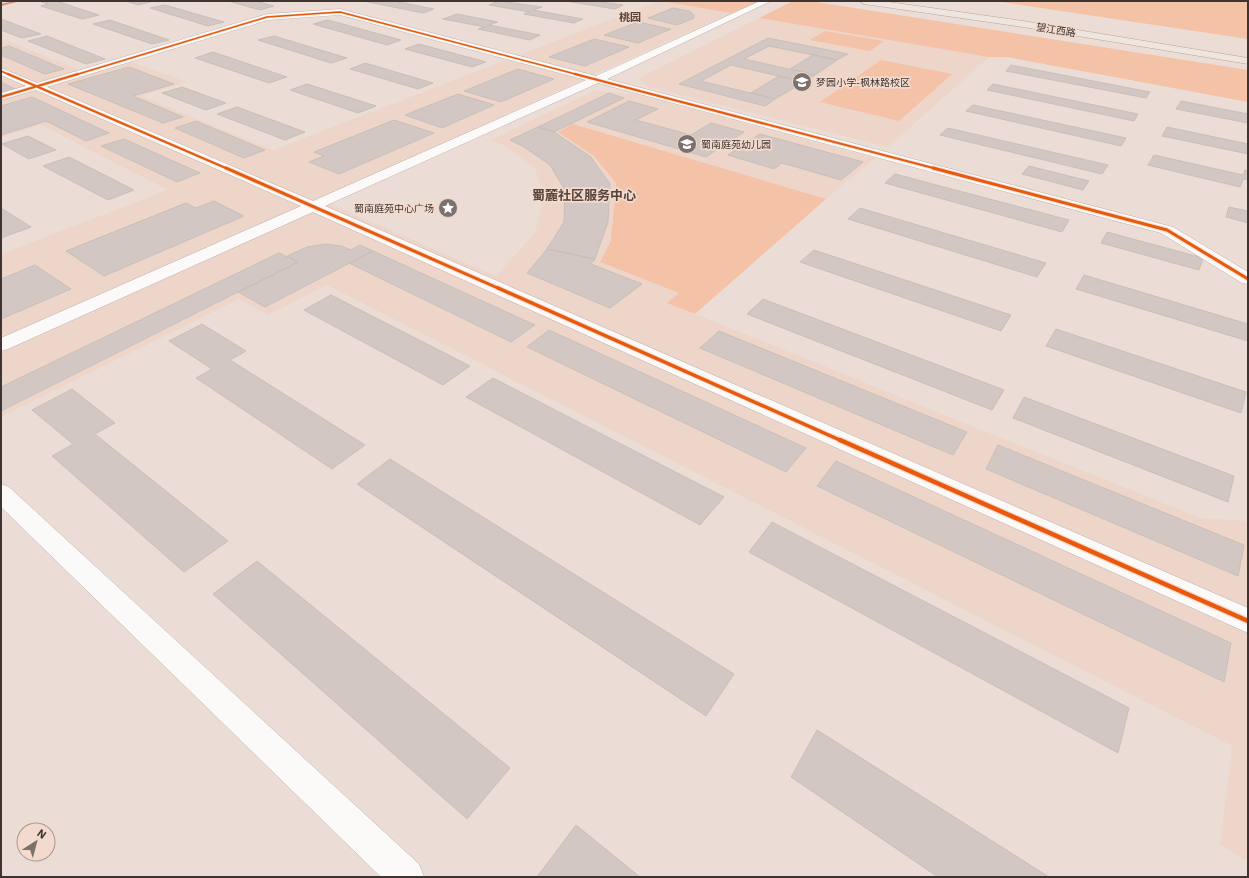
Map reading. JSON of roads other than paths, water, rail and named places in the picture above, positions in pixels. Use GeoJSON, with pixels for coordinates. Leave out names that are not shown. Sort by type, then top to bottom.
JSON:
{"type":"FeatureCollection","features":[{"type":"Feature","properties":{"kind":"main road","name":"望江西路"},"geometry":{"type":"LineString","coordinates":[[864,1],[1016,23],[1248,61]]}},
{"type":"Feature","properties":{"kind":"main road","name":"望江西路"},"geometry":{"type":"LineString","coordinates":[[913,1],[1070,23],[1248,52]]}},
{"type":"Feature","properties":{"kind":"street"},"geometry":{"type":"LineString","coordinates":[[1,345],[767,1]]}},
{"type":"Feature","properties":{"kind":"street"},"geometry":{"type":"LineString","coordinates":[[1,98],[267,17],[340,12],[1168,230],[1248,279]]}},
{"type":"Feature","properties":{"kind":"street"},"geometry":{"type":"LineString","coordinates":[[1,71],[313,206],[502,292],[1248,621]]}},
{"type":"Feature","properties":{"kind":"street"},"geometry":{"type":"LineString","coordinates":[[1,493],[406,877]]}},
{"type":"Feature","properties":{"kind":"waterway"},"geometry":{"type":"LineString","coordinates":[[1,5],[19,1]]}},
{"type":"Feature","properties":{"kind":"place","name":"梦园小学-枫林路校区"},"geometry":{"type":"Point","coordinates":[802,82]}},
{"type":"Feature","properties":{"kind":"place","name":"蜀南庭苑幼儿园"},"geometry":{"type":"Point","coordinates":[687,144]}},
{"type":"Feature","properties":{"kind":"place","name":"蜀南庭苑中心广场"},"geometry":{"type":"Point","coordinates":[448,208]}},
{"type":"Feature","properties":{"kind":"district","name":"桃园"},"geometry":{"type":"Point","coordinates":[630,17]}},
{"type":"Feature","properties":{"kind":"district","name":"蜀麓社区服务中心"},"geometry":{"type":"Point","coordinates":[584,195]}}]}
